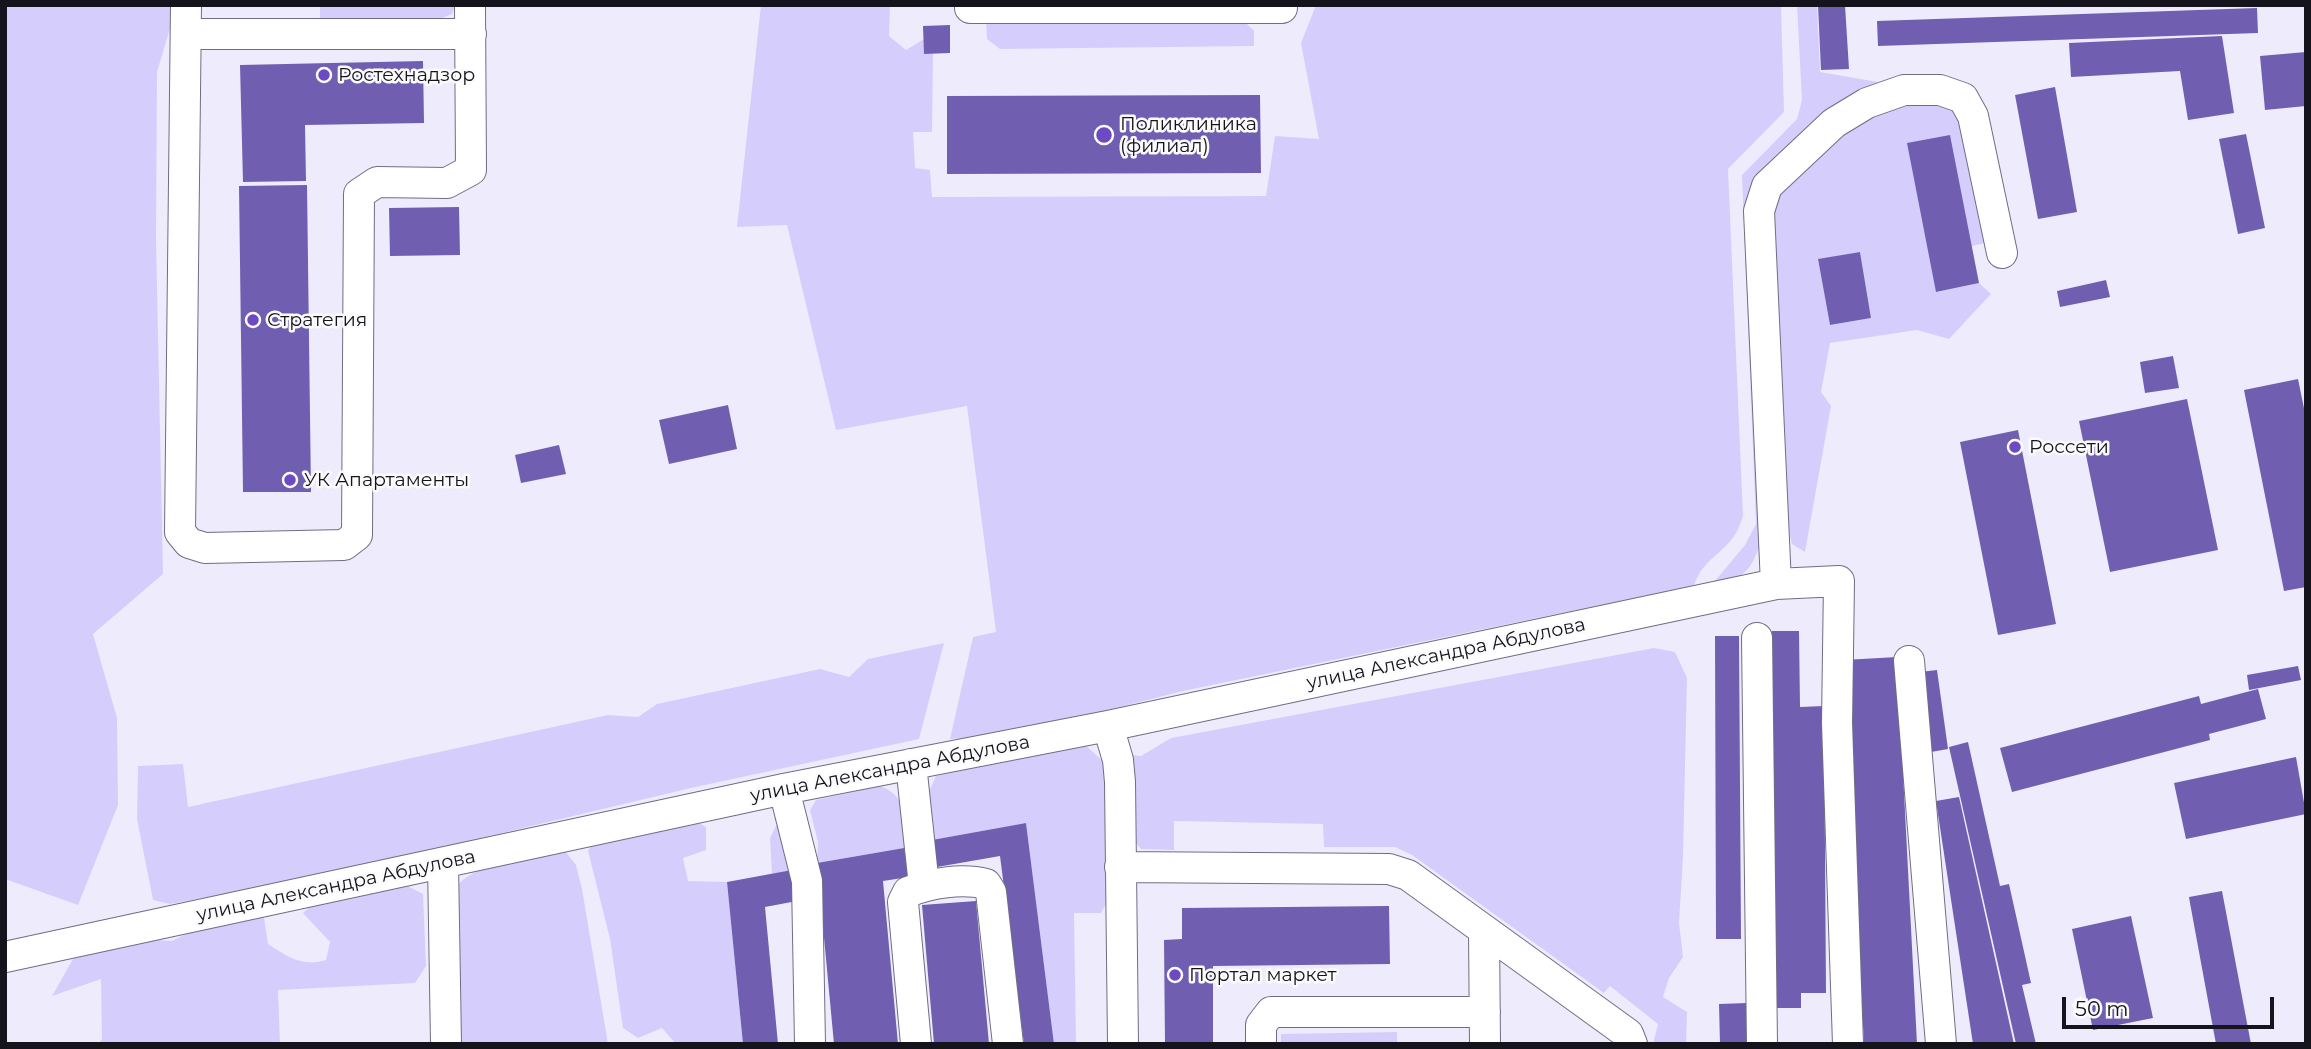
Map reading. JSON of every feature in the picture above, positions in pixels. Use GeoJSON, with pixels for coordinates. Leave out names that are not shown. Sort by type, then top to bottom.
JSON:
{"type":"FeatureCollection","features":[{"type":"Feature","properties":{"kind":"street"},"geometry":{"type":"LineString","coordinates":[[970,5],[970,8],[1282,8]]}},
{"type":"Feature","properties":{"kind":"street"},"geometry":{"type":"LineString","coordinates":[[186,20],[470,20],[471,170],[447,183],[377,182],[359,194],[357,535],[344,545],[205,548],[189,543],[180,532],[186,20]]}},
{"type":"Feature","properties":{"kind":"street"},"geometry":{"type":"LineString","coordinates":[[1776,584],[1759,211],[1767,186],[1834,123],[1867,103],[1904,90],[1940,90],[1963,98],[1973,116],[2002,253]]}},
{"type":"Feature","properties":{"kind":"street","name":"улица Александра Абдулова"},"geometry":{"type":"LineString","coordinates":[[5,957],[784,789],[1108,726],[1776,584],[1839,581],[1837,723],[1848,1044]]}},
{"type":"Feature","properties":{"kind":"street"},"geometry":{"type":"LineString","coordinates":[[1757,638],[1762,1044]]}},
{"type":"Feature","properties":{"kind":"street"},"geometry":{"type":"LineString","coordinates":[[1909,661],[1941,1044]]}},
{"type":"Feature","properties":{"kind":"street"},"geometry":{"type":"LineString","coordinates":[[1108,726],[1118,760],[1120,782],[1123,1044]]}},
{"type":"Feature","properties":{"kind":"street"},"geometry":{"type":"LineString","coordinates":[[911,764],[924,886]]}},
{"type":"Feature","properties":{"kind":"street"},"geometry":{"type":"LineString","coordinates":[[784,789],[807,881],[810,1044]]}},
{"type":"Feature","properties":{"kind":"street"},"geometry":{"type":"LineString","coordinates":[[443,863],[446,1044]]}},
{"type":"Feature","properties":{"kind":"street"},"geometry":{"type":"LineString","coordinates":[[1120,867],[1389,869],[1408,875],[1628,1034],[1632,1044]]}},
{"type":"Feature","properties":{"kind":"street"},"geometry":{"type":"LineString","coordinates":[[916,1044],[903,902],[908,892],[924,886],[976,881],[986,884],[991,892],[1008,1044]]}},
{"type":"Feature","properties":{"kind":"street"},"geometry":{"type":"LineString","coordinates":[[1484,931],[1485,1044]]}},
{"type":"Feature","properties":{"kind":"street"},"geometry":{"type":"LineString","coordinates":[[1261,1044],[1261,1025],[1271,1013],[1485,1012]]}},
{"type":"Feature","properties":{"kind":"shaded area"},"geometry":{"type":"Polygon","coordinates":[[[5,5],[177,5],[157,72],[156,239],[163,574],[93,634],[117,718],[118,805],[78,905],[5,879],[5,5]]]}},
{"type":"Feature","properties":{"kind":"shaded area"},"geometry":{"type":"Polygon","coordinates":[[[320,5],[456,5],[452,14],[440,19],[320,18],[320,5]]]}},
{"type":"Feature","properties":{"kind":"shaded area"},"geometry":{"type":"Polygon","coordinates":[[[761,5],[890,5],[889,36],[906,50],[924,39],[933,54],[932,132],[913,132],[915,168],[930,170],[932,197],[1266,196],[1275,136],[1319,139],[1301,43],[1316,5],[1781,5],[1784,112],[1728,169],[1743,516],[1736,533],[1702,569],[1691,591],[1566,612],[1183,691],[1006,736],[950,739],[973,637],[996,632],[967,406],[836,430],[787,225],[737,227],[761,5]]]}},
{"type":"Feature","properties":{"kind":"shaded area"},"geometry":{"type":"Polygon","coordinates":[[[1797,5],[1817,5],[1820,72],[1878,82],[1879,90],[1768,168],[1762,538],[1750,567],[1738,577],[1709,588],[1745,545],[1756,524],[1742,175],[1797,119],[1802,100],[1797,5]]]}},
{"type":"Feature","properties":{"kind":"shaded area"},"geometry":{"type":"Polygon","coordinates":[[[1240,17],[1254,31],[1254,46],[1000,49],[987,39],[986,18],[1240,17]]]}},
{"type":"Feature","properties":{"kind":"shaded area"},"geometry":{"type":"Polygon","coordinates":[[[1955,104],[1985,243],[1972,246],[1937,292],[1979,283],[1991,294],[1949,339],[1917,330],[1830,343],[1821,392],[1831,406],[1805,552],[1792,544],[1781,501],[1771,199],[1791,170],[1880,105],[1955,104]],[[1860,252],[1818,260],[1830,325],[1871,318],[1860,252]]]}},
{"type":"Feature","properties":{"kind":"shaded area"},"geometry":{"type":"Polygon","coordinates":[[[944,643],[919,739],[691,788],[326,875],[170,904],[153,900],[137,819],[138,766],[183,764],[188,807],[608,715],[638,717],[657,704],[820,669],[849,677],[868,659],[944,643]]]}},
{"type":"Feature","properties":{"kind":"shaded area"},"geometry":{"type":"Polygon","coordinates":[[[1654,648],[1675,652],[1687,678],[1679,923],[1683,957],[1669,978],[1663,997],[1687,1012],[1686,1044],[1653,1044],[1658,1024],[1610,986],[1604,993],[1412,855],[1395,847],[1324,847],[1323,824],[1174,821],[1174,850],[1141,849],[1135,842],[1132,755],[1141,756],[1171,738],[1654,648]]]}},
{"type":"Feature","properties":{"kind":"shaded area"},"geometry":{"type":"Polygon","coordinates":[[[1083,743],[1105,763],[1107,902],[1101,913],[1074,913],[1076,1044],[1054,1044],[1026,823],[932,840],[928,794],[936,776],[1083,743]]]}},
{"type":"Feature","properties":{"kind":"shaded area"},"geometry":{"type":"Polygon","coordinates":[[[880,786],[889,790],[901,803],[906,820],[904,848],[817,863],[818,842],[810,810],[816,800],[880,786]]]}},
{"type":"Feature","properties":{"kind":"shaded area"},"geometry":{"type":"Polygon","coordinates":[[[780,818],[792,870],[772,874],[770,838],[780,818]]]}},
{"type":"Feature","properties":{"kind":"shaded area"},"geometry":{"type":"Polygon","coordinates":[[[697,822],[706,827],[706,850],[683,858],[688,881],[727,882],[743,1044],[676,1044],[662,1028],[638,1038],[623,1028],[610,939],[588,851],[594,841],[697,822]]]}},
{"type":"Feature","properties":{"kind":"shaded area"},"geometry":{"type":"Polygon","coordinates":[[[565,851],[576,865],[582,889],[608,1044],[458,1044],[456,888],[464,879],[490,866],[565,851]]]}},
{"type":"Feature","properties":{"kind":"shaded area"},"geometry":{"type":"Polygon","coordinates":[[[398,881],[423,894],[426,966],[415,983],[278,990],[280,1044],[98,1044],[102,1039],[101,979],[52,996],[73,959],[123,938],[172,941],[214,920],[264,918],[268,944],[289,957],[302,961],[326,960],[330,942],[303,913],[315,902],[398,881]]]}},
{"type":"Feature","properties":{"kind":"shaded area"},"geometry":{"type":"Polygon","coordinates":[[[1397,1032],[1397,1044],[1281,1044],[1281,1034],[1397,1032]]]}},
{"type":"Feature","properties":{"kind":"building"},"geometry":{"type":"Polygon","coordinates":[[[1818,5],[1845,5],[1849,69],[1821,70],[1818,5]]]}},
{"type":"Feature","properties":{"kind":"building"},"geometry":{"type":"Polygon","coordinates":[[[2257,8],[2258,33],[1878,46],[1877,21],[2257,8]]]}},
{"type":"Feature","properties":{"kind":"building"},"geometry":{"type":"Polygon","coordinates":[[[950,25],[950,53],[924,54],[923,26],[950,25]]]}},
{"type":"Feature","properties":{"kind":"building"},"geometry":{"type":"Polygon","coordinates":[[[2222,36],[2234,113],[2188,120],[2180,71],[2071,77],[2069,43],[2222,36]]]}},
{"type":"Feature","properties":{"kind":"building"},"geometry":{"type":"Polygon","coordinates":[[[2306,52],[2306,106],[2265,110],[2260,56],[2306,52]]]}},
{"type":"Feature","properties":{"kind":"building"},"geometry":{"type":"Polygon","coordinates":[[[423,61],[424,123],[305,125],[306,181],[243,182],[240,65],[423,61]]]}},
{"type":"Feature","properties":{"kind":"building"},"geometry":{"type":"Polygon","coordinates":[[[2055,87],[2077,212],[2038,219],[2015,95],[2055,87]]]}},
{"type":"Feature","properties":{"kind":"building","name":"Поликлиника (филиал)"},"geometry":{"type":"Polygon","coordinates":[[[1260,95],[1261,173],[947,174],[947,96],[1260,95]]]}},
{"type":"Feature","properties":{"kind":"building"},"geometry":{"type":"Polygon","coordinates":[[[2246,134],[2265,228],[2238,234],[2219,139],[2246,134]]]}},
{"type":"Feature","properties":{"kind":"building"},"geometry":{"type":"Polygon","coordinates":[[[1950,135],[1979,283],[1936,292],[1907,143],[1950,135]]]}},
{"type":"Feature","properties":{"kind":"building"},"geometry":{"type":"Polygon","coordinates":[[[307,185],[311,492],[243,492],[239,186],[307,185]]]}},
{"type":"Feature","properties":{"kind":"building"},"geometry":{"type":"Polygon","coordinates":[[[459,207],[460,255],[390,256],[389,208],[459,207]]]}},
{"type":"Feature","properties":{"kind":"building"},"geometry":{"type":"Polygon","coordinates":[[[1860,252],[1871,318],[1830,325],[1818,259],[1860,252]]]}},
{"type":"Feature","properties":{"kind":"building"},"geometry":{"type":"Polygon","coordinates":[[[2106,280],[2110,297],[2060,307],[2057,291],[2106,280]]]}},
{"type":"Feature","properties":{"kind":"building"},"geometry":{"type":"Polygon","coordinates":[[[2173,356],[2179,388],[2145,393],[2140,362],[2173,356]]]}},
{"type":"Feature","properties":{"kind":"building"},"geometry":{"type":"Polygon","coordinates":[[[2298,379],[2306,418],[2306,587],[2284,591],[2244,390],[2298,379]]]}},
{"type":"Feature","properties":{"kind":"building"},"geometry":{"type":"Polygon","coordinates":[[[2187,399],[2218,550],[2110,572],[2079,421],[2187,399]]]}},
{"type":"Feature","properties":{"kind":"building"},"geometry":{"type":"Polygon","coordinates":[[[728,405],[737,449],[669,464],[659,420],[728,405]]]}},
{"type":"Feature","properties":{"kind":"building"},"geometry":{"type":"Polygon","coordinates":[[[2018,430],[2056,624],[1998,635],[1960,442],[2018,430]]]}},
{"type":"Feature","properties":{"kind":"building"},"geometry":{"type":"Polygon","coordinates":[[[559,445],[566,474],[521,483],[515,455],[559,445]]]}},
{"type":"Feature","properties":{"kind":"building"},"geometry":{"type":"Polygon","coordinates":[[[1772,631],[1799,631],[1800,707],[1824,706],[1826,993],[1801,993],[1801,1008],[1775,1008],[1772,631]]]}},
{"type":"Feature","properties":{"kind":"building"},"geometry":{"type":"Polygon","coordinates":[[[1715,636],[1739,636],[1741,939],[1716,939],[1715,636]]]}},
{"type":"Feature","properties":{"kind":"building"},"geometry":{"type":"Polygon","coordinates":[[[1897,657],[1917,1044],[1864,1044],[1844,660],[1897,657]]]}},
{"type":"Feature","properties":{"kind":"building"},"geometry":{"type":"Polygon","coordinates":[[[2298,666],[2301,680],[2249,690],[2247,675],[2298,666]]]}},
{"type":"Feature","properties":{"kind":"building"},"geometry":{"type":"Polygon","coordinates":[[[1937,670],[1948,749],[1931,752],[1920,672],[1937,670]]]}},
{"type":"Feature","properties":{"kind":"building"},"geometry":{"type":"Polygon","coordinates":[[[2258,689],[2266,719],[2209,734],[2210,740],[2012,792],[2000,748],[2199,696],[2201,704],[2258,689]]]}},
{"type":"Feature","properties":{"kind":"building"},"geometry":{"type":"Polygon","coordinates":[[[1968,742],[2000,886],[2009,884],[2031,983],[2022,985],[2036,1044],[2016,1044],[1949,747],[1968,742]]]}},
{"type":"Feature","properties":{"kind":"building"},"geometry":{"type":"Polygon","coordinates":[[[2296,757],[2306,814],[2186,839],[2174,783],[2296,757]]]}},
{"type":"Feature","properties":{"kind":"building"},"geometry":{"type":"Polygon","coordinates":[[[1959,797],[2014,1044],[1973,1044],[1936,801],[1959,797]]]}},
{"type":"Feature","properties":{"kind":"building"},"geometry":{"type":"Polygon","coordinates":[[[1026,823],[1054,1044],[1024,1044],[1000,856],[937,867],[932,840],[1026,823]]]}},
{"type":"Feature","properties":{"kind":"building"},"geometry":{"type":"Polygon","coordinates":[[[904,848],[909,877],[883,881],[898,1044],[834,1044],[817,863],[904,848]]]}},
{"type":"Feature","properties":{"kind":"building"},"geometry":{"type":"Polygon","coordinates":[[[792,870],[797,901],[765,907],[778,1044],[743,1044],[727,882],[792,870]]]}},
{"type":"Feature","properties":{"kind":"building"},"geometry":{"type":"Polygon","coordinates":[[[2222,891],[2251,1044],[2216,1044],[2189,897],[2222,891]]]}},
{"type":"Feature","properties":{"kind":"building"},"geometry":{"type":"Polygon","coordinates":[[[976,901],[989,1044],[934,1044],[922,905],[976,901]]]}},
{"type":"Feature","properties":{"kind":"building"},"geometry":{"type":"Polygon","coordinates":[[[1389,906],[1390,964],[1213,966],[1213,1044],[1165,1044],[1164,940],[1182,939],[1182,908],[1389,906]]]}},
{"type":"Feature","properties":{"kind":"building"},"geometry":{"type":"Polygon","coordinates":[[[2131,916],[2153,1018],[2093,1030],[2072,929],[2131,916]]]}},
{"type":"Feature","properties":{"kind":"building"},"geometry":{"type":"Polygon","coordinates":[[[1747,1003],[1748,1044],[1720,1044],[1719,1004],[1747,1003]]]}},
{"type":"Feature","properties":{"kind":"place","name":"Ростехнадзор"},"geometry":{"type":"Point","coordinates":[324,75]}},
{"type":"Feature","properties":{"kind":"place","name":"Поликлиника (филиал)"},"geometry":{"type":"Point","coordinates":[1104,135]}},
{"type":"Feature","properties":{"kind":"place","name":"Стратегия"},"geometry":{"type":"Point","coordinates":[253,320]}},
{"type":"Feature","properties":{"kind":"place","name":"Россети"},"geometry":{"type":"Point","coordinates":[2015,447]}},
{"type":"Feature","properties":{"kind":"place","name":"УК Апартаменты"},"geometry":{"type":"Point","coordinates":[290,480]}},
{"type":"Feature","properties":{"kind":"place","name":"Портал маркет"},"geometry":{"type":"Point","coordinates":[1175,975]}}]}
